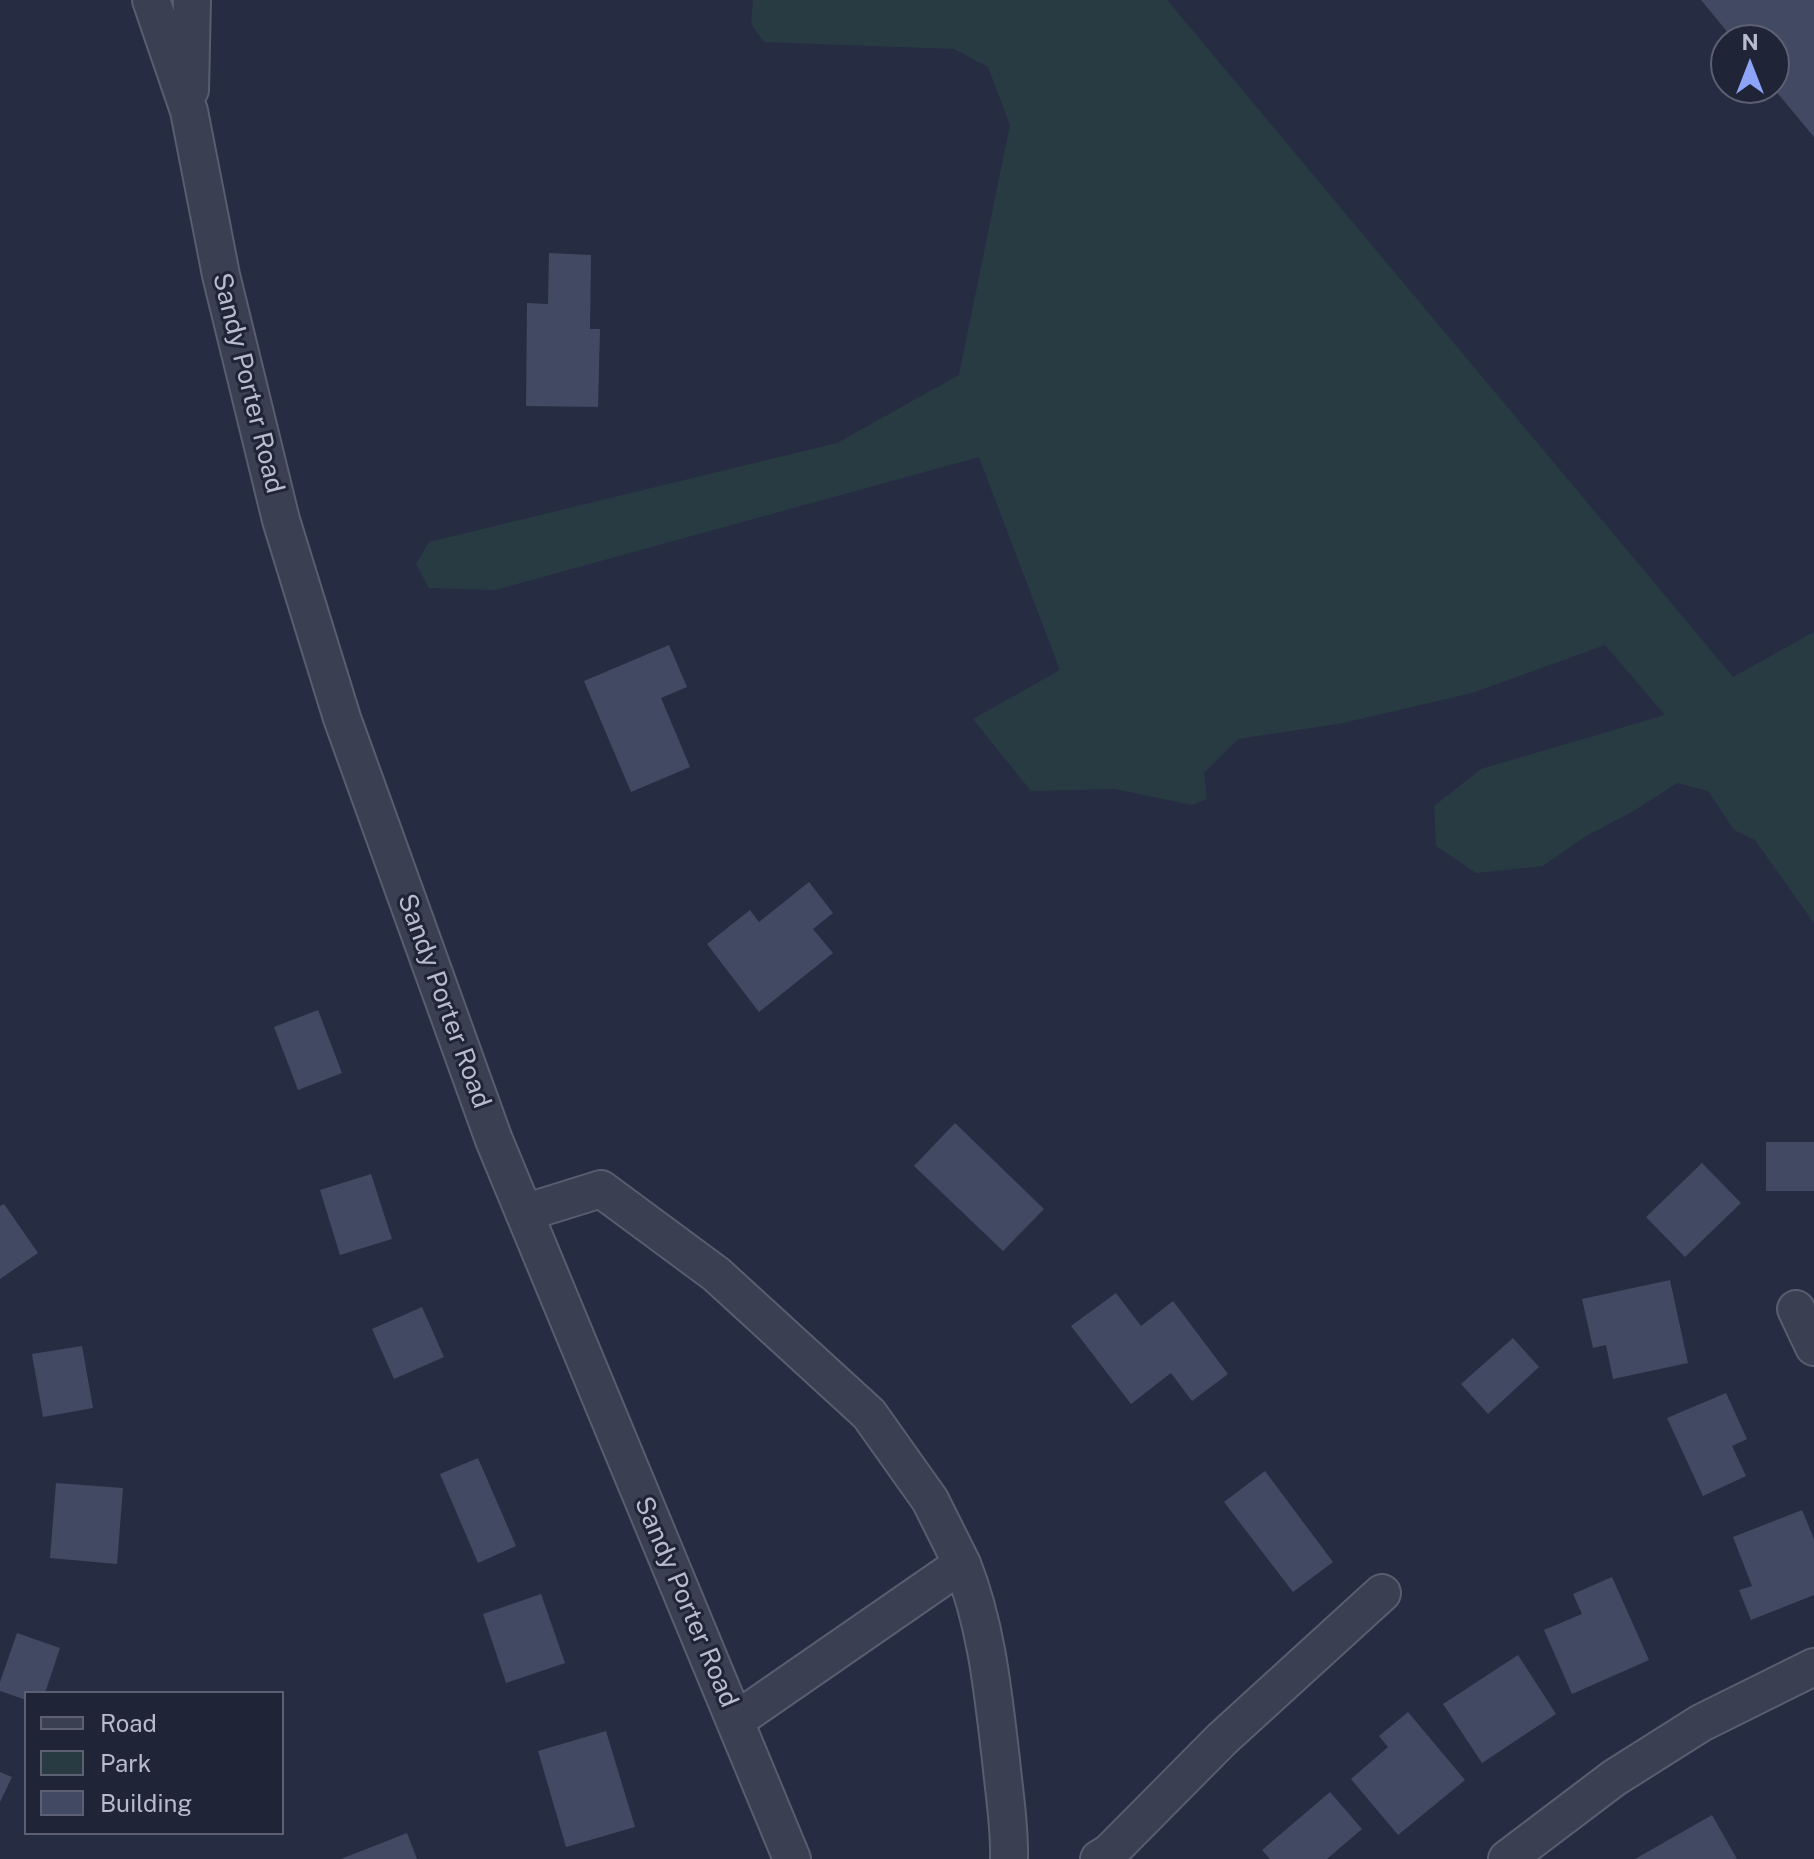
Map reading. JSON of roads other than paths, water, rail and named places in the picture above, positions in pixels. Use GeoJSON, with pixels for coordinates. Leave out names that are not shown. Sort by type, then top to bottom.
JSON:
{"type":"FeatureCollection","features":[{"type":"Feature","properties":{"kind":"street","name":"Sandy Porter Road"},"geometry":{"type":"LineString","coordinates":[[151,0],[189,111],[221,275],[281,520],[352,747],[494,1140],[791,1859]]}},
{"type":"Feature","properties":{"kind":"street","name":"Sandy Porter Road"},"geometry":{"type":"LineString","coordinates":[[189,111],[192,0]]}},
{"type":"Feature","properties":{"kind":"street"},"geometry":{"type":"LineString","coordinates":[[524,1213],[601,1189],[716,1274],[869,1414],[930,1500],[977,1602],[990,1669],[1009,1859]]}},
{"type":"Feature","properties":{"kind":"street"},"geometry":{"type":"LineString","coordinates":[[1796,1309],[1814,1347]]}},
{"type":"Feature","properties":{"kind":"street"},"geometry":{"type":"LineString","coordinates":[[735,1721],[962,1564]]}},
{"type":"Feature","properties":{"kind":"street"},"geometry":{"type":"LineString","coordinates":[[1099,1859],[1109,1853],[1222,1739],[1382,1593]]}},
{"type":"Feature","properties":{"kind":"street"},"geometry":{"type":"LineString","coordinates":[[1507,1859],[1614,1778],[1701,1723],[1814,1667]]}}]}
